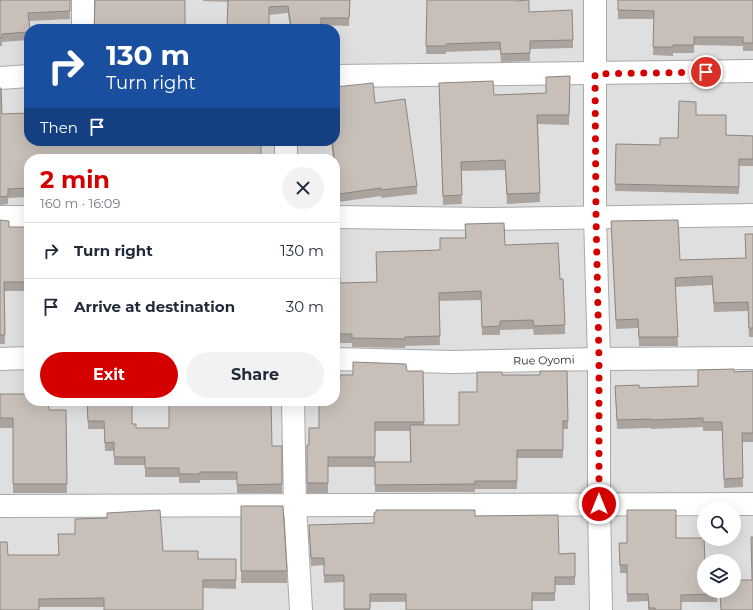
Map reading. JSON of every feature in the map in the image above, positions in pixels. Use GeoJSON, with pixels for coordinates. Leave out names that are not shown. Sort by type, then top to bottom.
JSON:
{"type":"FeatureCollection","features":[{"type":"Feature","properties":{"kind":"street"},"geometry":{"type":"LineString","coordinates":[[83,0],[83,24]]}},
{"type":"Feature","properties":{"kind":"street"},"geometry":{"type":"LineString","coordinates":[[595,0],[601,610]]}},
{"type":"Feature","properties":{"kind":"street"},"geometry":{"type":"LineString","coordinates":[[340,76],[753,71]]}},
{"type":"Feature","properties":{"kind":"street"},"geometry":{"type":"LineString","coordinates":[[0,78],[24,76]]}},
{"type":"Feature","properties":{"kind":"street"},"geometry":{"type":"LineString","coordinates":[[340,217],[488,219],[753,215]]}},
{"type":"Feature","properties":{"kind":"street"},"geometry":{"type":"LineString","coordinates":[[0,216],[24,216]]}},
{"type":"Feature","properties":{"kind":"street"},"geometry":{"type":"LineString","coordinates":[[0,359],[24,358]]}},
{"type":"Feature","properties":{"kind":"street","name":"Rue Oyomi"},"geometry":{"type":"LineString","coordinates":[[340,359],[453,362],[753,358]]}},
{"type":"Feature","properties":{"kind":"street"},"geometry":{"type":"LineString","coordinates":[[293,406],[295,505],[301,610]]}},
{"type":"Feature","properties":{"kind":"street"},"geometry":{"type":"LineString","coordinates":[[0,506],[753,504]]}},
{"type":"Feature","properties":{"kind":"shaded area"},"geometry":{"type":"Polygon","coordinates":[[[0,0],[753,0],[753,610],[0,610],[0,0]]]}},
{"type":"Feature","properties":{"kind":"building"},"geometry":{"type":"Polygon","coordinates":[[[0,0],[70,0],[70,11],[28,13],[29,24],[24,24],[24,32],[2,34],[2,38],[0,38],[0,0]]]}},
{"type":"Feature","properties":{"kind":"building"},"geometry":{"type":"Polygon","coordinates":[[[95,0],[185,0],[185,24],[94,24],[95,0]]]}},
{"type":"Feature","properties":{"kind":"building"},"geometry":{"type":"Polygon","coordinates":[[[228,0],[350,0],[349,18],[321,18],[321,24],[291,24],[288,6],[269,7],[269,24],[227,24],[228,0]]]}},
{"type":"Feature","properties":{"kind":"building"},"geometry":{"type":"Polygon","coordinates":[[[427,0],[529,0],[529,12],[572,10],[573,40],[530,41],[530,53],[501,54],[500,42],[426,46],[427,0]]]}},
{"type":"Feature","properties":{"kind":"building"},"geometry":{"type":"Polygon","coordinates":[[[618,0],[753,0],[753,43],[743,43],[743,37],[694,37],[694,45],[653,47],[654,11],[618,10],[618,0]]]}},
{"type":"Feature","properties":{"kind":"building"},"geometry":{"type":"Polygon","coordinates":[[[570,76],[569,115],[537,115],[540,193],[507,194],[505,160],[461,162],[462,195],[443,196],[439,83],[493,81],[494,95],[546,93],[546,77],[570,76]]]}},
{"type":"Feature","properties":{"kind":"building"},"geometry":{"type":"Polygon","coordinates":[[[373,83],[375,103],[405,99],[417,186],[381,190],[381,188],[340,194],[340,154],[334,154],[333,146],[340,146],[340,86],[373,83]]]}},
{"type":"Feature","properties":{"kind":"building"},"geometry":{"type":"Polygon","coordinates":[[[0,88],[2,114],[24,113],[24,146],[261,146],[261,154],[24,154],[24,188],[8,189],[8,196],[0,197],[0,88]]]}},
{"type":"Feature","properties":{"kind":"building"},"geometry":{"type":"Polygon","coordinates":[[[679,101],[696,102],[696,115],[726,115],[726,135],[753,136],[753,159],[739,159],[739,187],[615,184],[616,144],[660,145],[660,138],[678,138],[679,101]]]}},
{"type":"Feature","properties":{"kind":"building"},"geometry":{"type":"Polygon","coordinates":[[[0,220],[9,221],[9,227],[24,227],[24,282],[4,282],[5,335],[0,335],[0,220]]]}},
{"type":"Feature","properties":{"kind":"building"},"geometry":{"type":"Polygon","coordinates":[[[678,220],[680,260],[746,258],[745,234],[753,234],[753,328],[749,328],[748,302],[714,303],[712,276],[675,278],[678,337],[639,337],[638,319],[616,320],[611,221],[678,220]]]}},
{"type":"Feature","properties":{"kind":"building"},"geometry":{"type":"Polygon","coordinates":[[[504,223],[505,245],[558,243],[560,279],[563,279],[565,325],[534,326],[533,320],[500,321],[500,326],[482,327],[481,291],[439,293],[440,336],[405,337],[405,339],[352,338],[352,334],[340,334],[340,283],[377,282],[376,252],[440,250],[440,238],[466,238],[465,224],[504,223]]]}},
{"type":"Feature","properties":{"kind":"building"},"geometry":{"type":"Polygon","coordinates":[[[353,362],[406,364],[407,371],[423,371],[424,422],[375,422],[375,457],[328,457],[328,483],[307,483],[307,445],[309,445],[309,428],[319,428],[319,406],[340,406],[340,375],[353,375],[353,362]]]}},
{"type":"Feature","properties":{"kind":"building"},"geometry":{"type":"Polygon","coordinates":[[[734,369],[734,372],[753,371],[753,433],[742,433],[743,478],[724,479],[722,422],[703,422],[703,418],[617,420],[615,386],[639,385],[639,388],[698,386],[698,370],[734,369]]]}},
{"type":"Feature","properties":{"kind":"building"},"geometry":{"type":"Polygon","coordinates":[[[540,371],[567,371],[568,421],[563,421],[563,450],[517,450],[517,481],[475,481],[475,484],[375,485],[375,462],[411,462],[410,425],[459,425],[459,392],[477,392],[477,372],[502,372],[502,375],[540,375],[540,371]]]}},
{"type":"Feature","properties":{"kind":"building"},"geometry":{"type":"Polygon","coordinates":[[[0,394],[24,394],[24,406],[49,406],[49,410],[66,410],[67,484],[13,484],[13,418],[0,418],[0,394]]]}},
{"type":"Feature","properties":{"kind":"building"},"geometry":{"type":"Polygon","coordinates":[[[87,406],[132,406],[132,424],[136,424],[136,428],[169,428],[169,406],[271,406],[272,446],[282,446],[282,484],[237,485],[237,472],[200,472],[200,474],[179,474],[179,468],[145,468],[145,457],[114,457],[114,442],[105,443],[104,421],[88,421],[87,406]]]}},
{"type":"Feature","properties":{"kind":"building"},"geometry":{"type":"Polygon","coordinates":[[[241,506],[283,506],[287,571],[241,571],[241,506]]]}},
{"type":"Feature","properties":{"kind":"building"},"geometry":{"type":"Polygon","coordinates":[[[160,510],[163,551],[198,551],[198,559],[236,559],[236,580],[203,580],[203,610],[104,610],[104,598],[39,599],[39,610],[0,610],[0,542],[7,542],[8,555],[59,555],[58,534],[75,534],[75,519],[107,518],[107,513],[160,510]]]}},
{"type":"Feature","properties":{"kind":"building"},"geometry":{"type":"Polygon","coordinates":[[[376,510],[475,510],[475,516],[558,515],[559,554],[575,553],[575,577],[555,577],[555,593],[532,593],[532,610],[406,610],[406,594],[370,594],[370,609],[344,609],[344,575],[324,575],[324,558],[311,558],[309,525],[374,523],[374,513],[376,510]]]}},
{"type":"Feature","properties":{"kind":"building"},"geometry":{"type":"Polygon","coordinates":[[[627,510],[676,510],[676,538],[697,538],[697,546],[704,546],[705,554],[697,554],[697,595],[681,595],[681,610],[655,610],[655,608],[649,608],[648,594],[627,594],[627,565],[620,565],[619,543],[627,543],[627,510]]]}},
{"type":"Feature","properties":{"kind":"building"},"geometry":{"type":"Polygon","coordinates":[[[751,537],[753,537],[753,610],[721,610],[720,598],[741,598],[741,580],[752,580],[751,537]]]}},
{"type":"Feature","properties":{"kind":"route"},"geometry":{"type":"LineString","coordinates":[[599,504],[599,359],[595,74],[706,72]]}}]}
